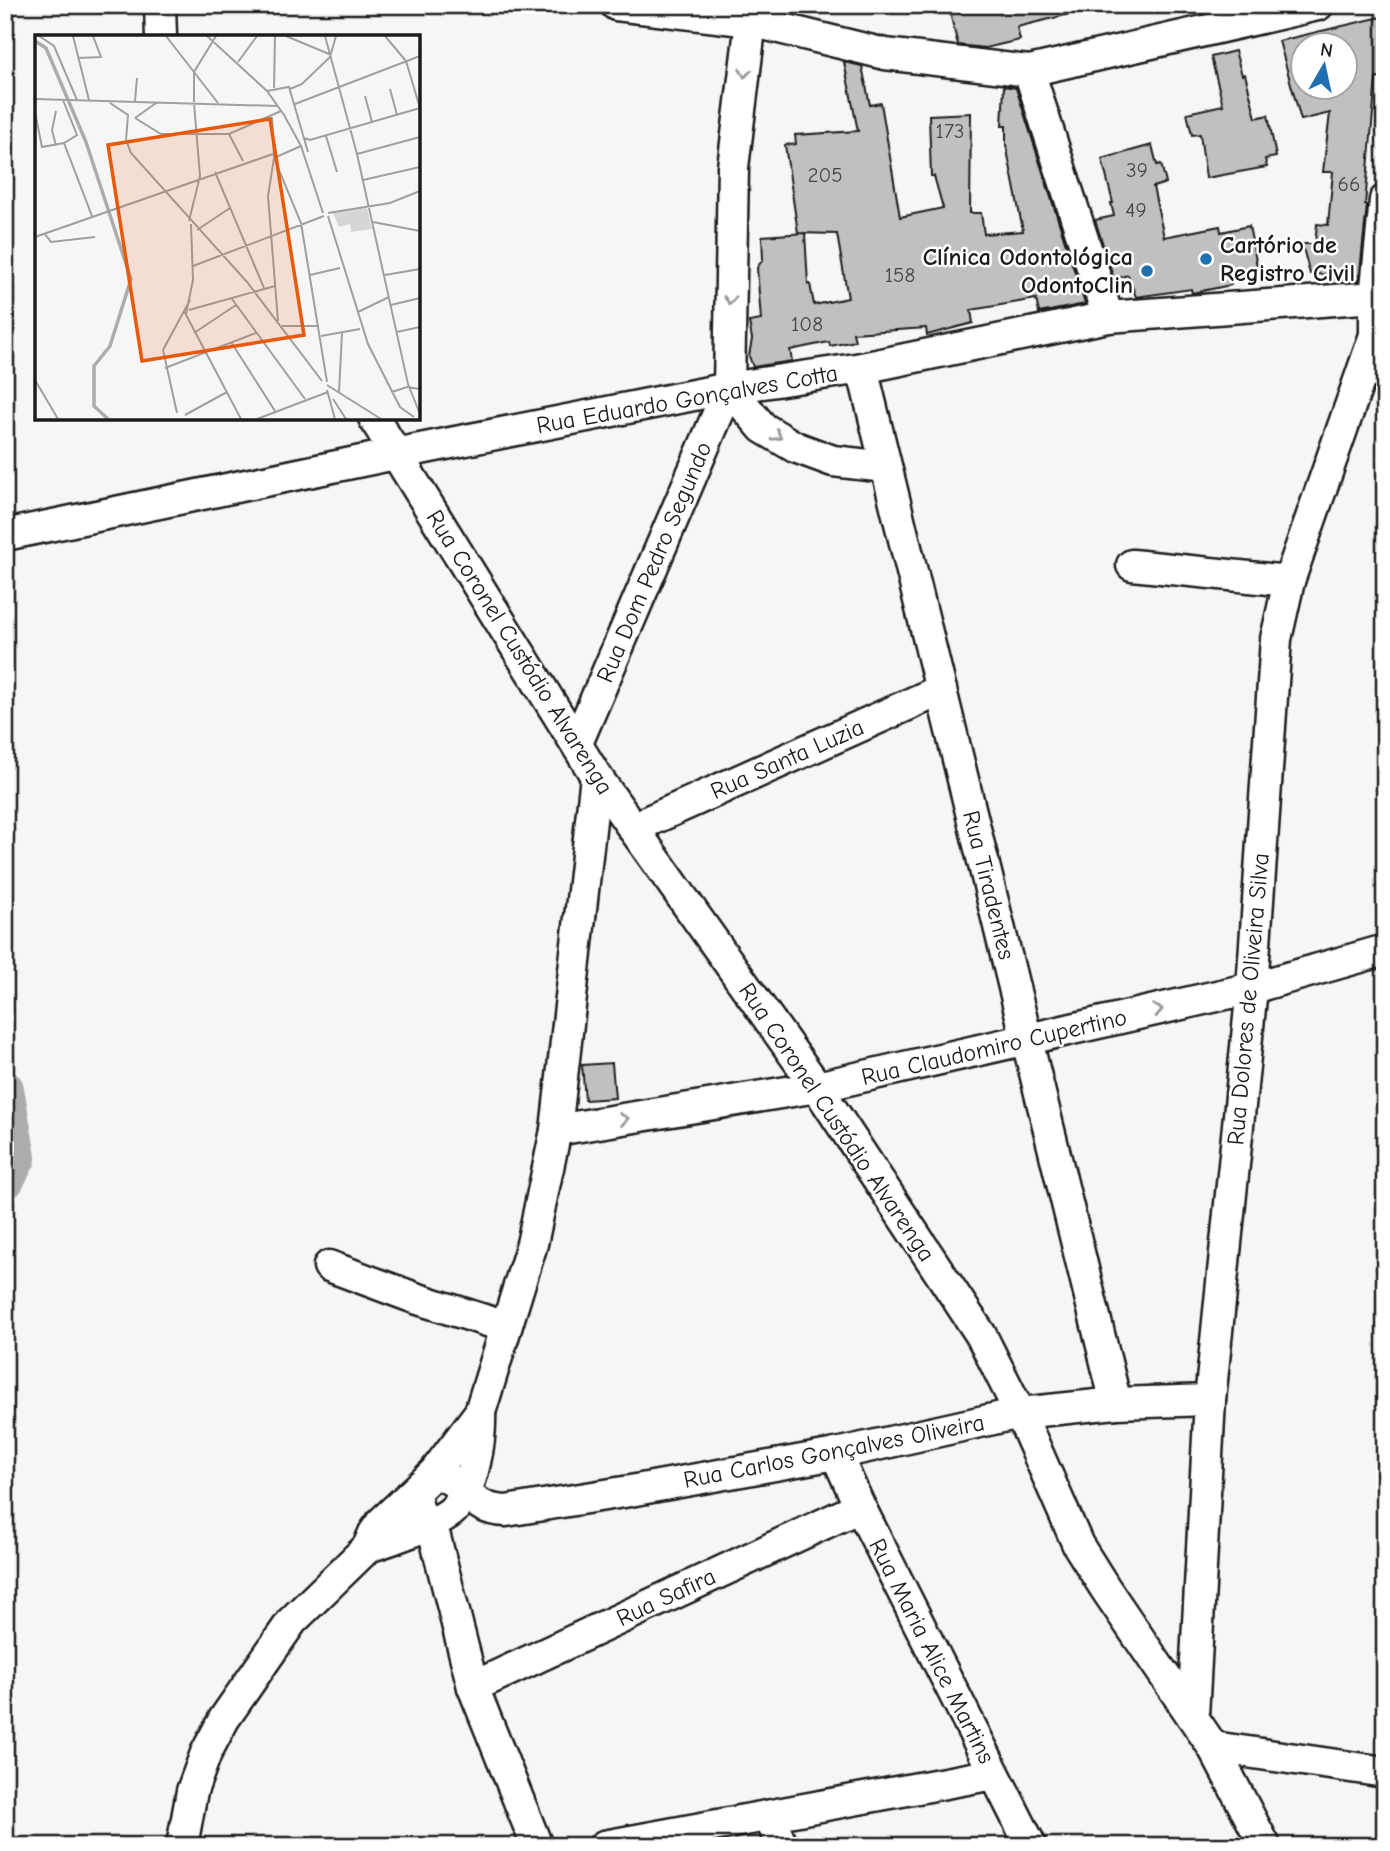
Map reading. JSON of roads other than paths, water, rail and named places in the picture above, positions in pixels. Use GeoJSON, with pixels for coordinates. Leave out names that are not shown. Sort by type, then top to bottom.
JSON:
{"type":"FeatureCollection","features":[{"type":"Feature","properties":{"kind":"street"},"geometry":{"type":"LineString","coordinates":[[160,5],[161,35]]}},
{"type":"Feature","properties":{"kind":"street"},"geometry":{"type":"LineString","coordinates":[[616,5],[752,13],[885,54],[1029,71],[1318,5]]}},
{"type":"Feature","properties":{"kind":"street","name":"Rua Dom Pedro Segundo"},"geometry":{"type":"LineString","coordinates":[[576,743],[729,388],[733,167],[752,13]]}},
{"type":"Feature","properties":{"kind":"street"},"geometry":{"type":"LineString","coordinates":[[1029,71],[1108,317]]}},
{"type":"Feature","properties":{"kind":"street","name":"Rua Dolores de Oliveira Silva"},"geometry":{"type":"LineString","coordinates":[[1193,1716],[1210,1399],[1252,988],[1276,639],[1289,581],[1380,334],[1375,297],[1385,200]]}},
{"type":"Feature","properties":{"kind":"street","name":"Rua Eduardo Gonçalves Cotta"},"geometry":{"type":"LineString","coordinates":[[5,535],[395,454],[729,388],[862,368],[1108,317],[1375,297]]}},
{"type":"Feature","properties":{"kind":"street"},"geometry":{"type":"LineString","coordinates":[[1380,334],[1385,377]]}},
{"type":"Feature","properties":{"kind":"street","name":"Rua Tiradentes"},"geometry":{"type":"LineString","coordinates":[[862,368],[1116,1403]]}},
{"type":"Feature","properties":{"kind":"street"},"geometry":{"type":"LineString","coordinates":[[729,388],[764,428],[795,447],[833,461],[886,467]]}},
{"type":"Feature","properties":{"kind":"street","name":"Rua Coronel Custódio Alvarenga"},"geometry":{"type":"LineString","coordinates":[[375,420],[596,776],[817,1087],[981,1335],[1020,1413],[1078,1545],[1213,1747],[1265,1846]]}},
{"type":"Feature","properties":{"kind":"street"},"geometry":{"type":"LineString","coordinates":[[1132,565],[1289,581]]}},
{"type":"Feature","properties":{"kind":"street","name":"Rua Santa Luzia"},"geometry":{"type":"LineString","coordinates":[[633,828],[941,690]]}},
{"type":"Feature","properties":{"kind":"street"},"geometry":{"type":"LineString","coordinates":[[368,1547],[451,1512],[465,1492],[479,1447],[480,1412],[532,1244],[556,1130],[596,776]]}},
{"type":"Feature","properties":{"kind":"street","name":"Rua Claudomiro Cupertino"},"geometry":{"type":"LineString","coordinates":[[556,1130],[817,1087],[1252,988],[1385,950]]}},
{"type":"Feature","properties":{"kind":"street"},"geometry":{"type":"LineString","coordinates":[[329,1266],[415,1298],[506,1327]]}},
{"type":"Feature","properties":{"kind":"street","name":"Rua Carlos Gonçalves Oliveira"},"geometry":{"type":"LineString","coordinates":[[465,1492],[480,1506],[493,1511],[506,1511],[836,1454],[1020,1413],[1116,1403],[1210,1399]]}},
{"type":"Feature","properties":{"kind":"street"},"geometry":{"type":"LineString","coordinates":[[480,1412],[425,1483],[415,1501],[417,1510],[429,1523],[435,1537],[473,1687],[537,1846]]}},
{"type":"Feature","properties":{"kind":"street","name":"Rua Maria Alice Martins"},"geometry":{"type":"LineString","coordinates":[[836,1454],[860,1507],[1031,1846]]}},
{"type":"Feature","properties":{"kind":"street"},"geometry":{"type":"LineString","coordinates":[[182,1846],[192,1791],[206,1753],[224,1719],[292,1621],[368,1547],[381,1523],[425,1483],[446,1476],[465,1492]]}},
{"type":"Feature","properties":{"kind":"street","name":"Rua Safira"},"geometry":{"type":"LineString","coordinates":[[473,1687],[860,1507]]}},
{"type":"Feature","properties":{"kind":"street"},"geometry":{"type":"LineString","coordinates":[[1213,1747],[1385,1773]]}},
{"type":"Feature","properties":{"kind":"street"},"geometry":{"type":"LineString","coordinates":[[604,1846],[994,1774]]}},
{"type":"Feature","properties":{"kind":"street"},"geometry":{"type":"LineString","coordinates":[[769,1816],[782,1846]]}},
{"type":"Feature","properties":{"kind":"waterway"},"geometry":{"type":"LineString","coordinates":[[5,1089],[17,1158],[5,1181]]}},
{"type":"Feature","properties":{"kind":"place","name":"Cartório de Registro Civil"},"geometry":{"type":"Point","coordinates":[1206,259]}},
{"type":"Feature","properties":{"kind":"place","name":"Clínica Odontológica OdontoClin"},"geometry":{"type":"Point","coordinates":[1147,271]}}]}
